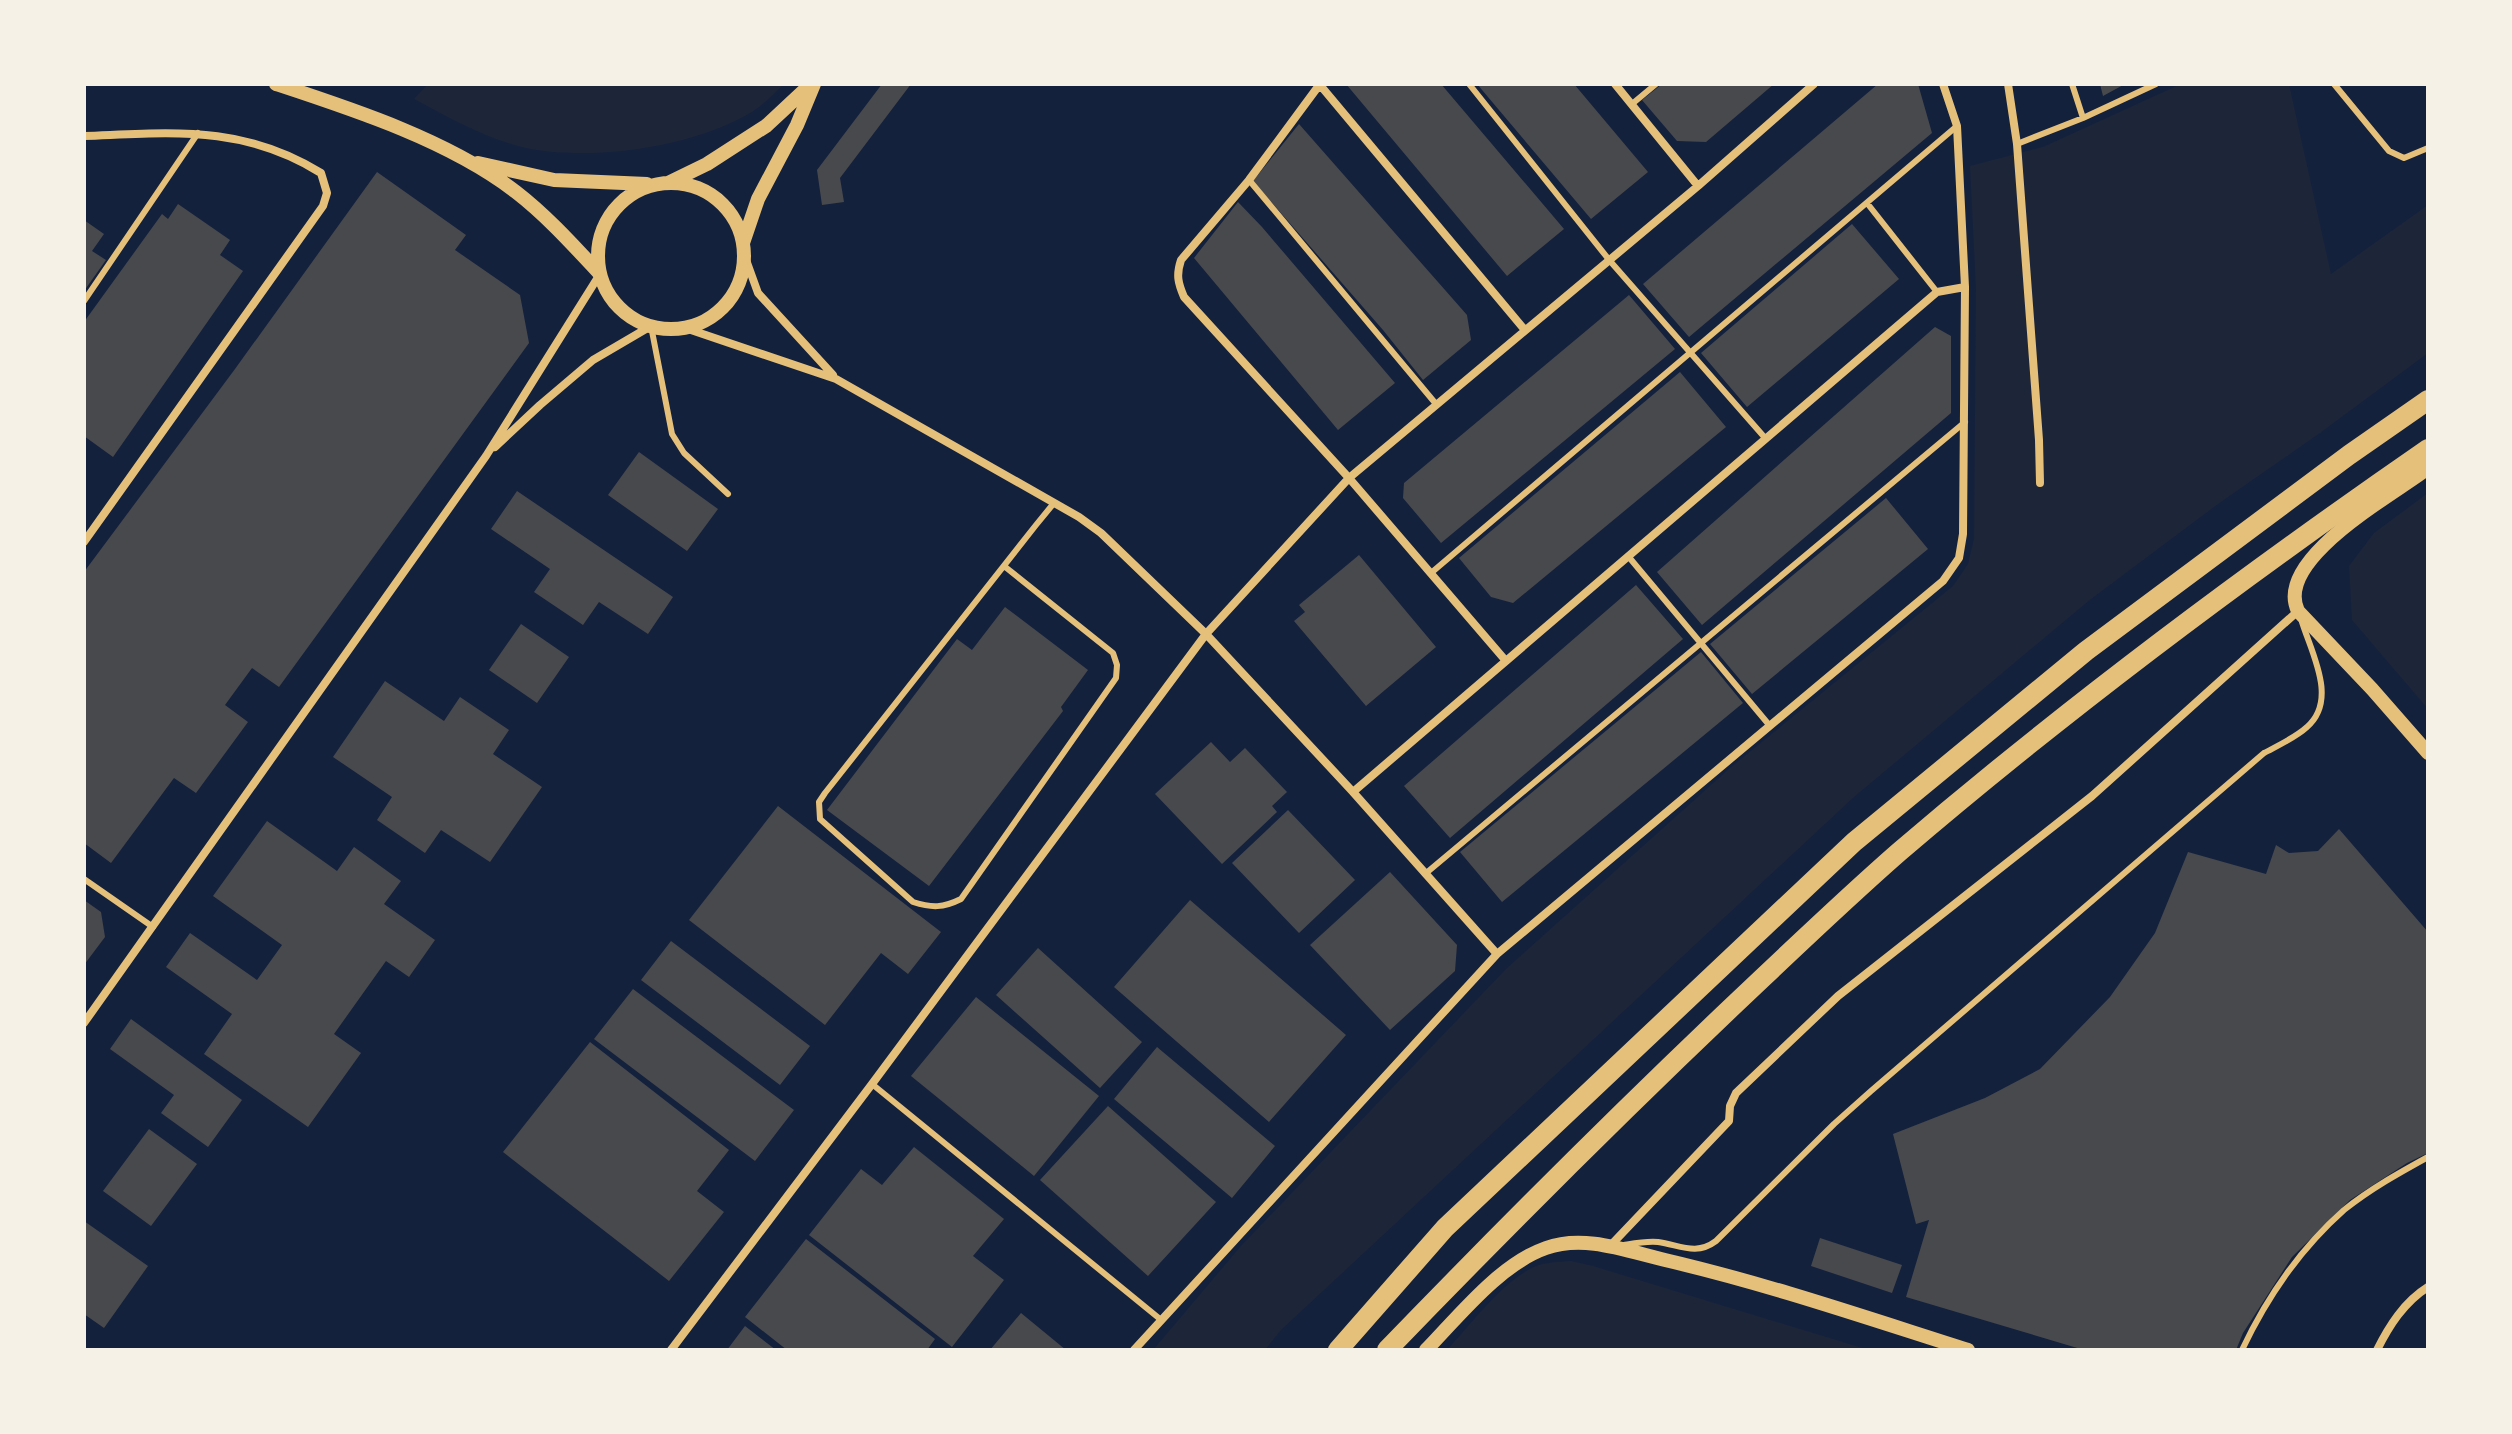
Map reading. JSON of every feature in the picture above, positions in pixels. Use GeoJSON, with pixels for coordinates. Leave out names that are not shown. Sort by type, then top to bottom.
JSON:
{"type":"FeatureCollection","features":[{"type":"Feature","properties":{"kind":"highway"},"geometry":{"type":"LineString","coordinates":[[1338,1350],[1445,1228],[1854,842],[2086,651],[2349,455],[2428,400]]}},
{"type":"Feature","properties":{"kind":"highway"},"geometry":{"type":"LineString","coordinates":[[1387,1350],[1677,1059],[1899,852],[2114,677],[2428,449]]}},
{"type":"Feature","properties":{"kind":"street"},"geometry":{"type":"LineString","coordinates":[[276,84],[366,113],[473,163],[544,215],[600,274]]}},
{"type":"Feature","properties":{"kind":"street"},"geometry":{"type":"LineString","coordinates":[[1506,661],[1349,478],[1184,297],[1177,272],[1181,260],[1249,180],[1320,84],[1524,329]]}},
{"type":"Feature","properties":{"kind":"street"},"geometry":{"type":"LineString","coordinates":[[1615,84],[1698,186]]}},
{"type":"Feature","properties":{"kind":"street"},"geometry":{"type":"LineString","coordinates":[[671,1350],[1206,634],[1349,478],[1524,329],[1610,261],[1814,84]]}},
{"type":"Feature","properties":{"kind":"street"},"geometry":{"type":"LineString","coordinates":[[1134,1350],[1497,954],[1943,581],[1959,558],[1963,534],[1965,287],[1957,126],[1943,84]]}},
{"type":"Feature","properties":{"kind":"street"},"geometry":{"type":"LineString","coordinates":[[2008,84],[2017,144],[2040,483]]}},
{"type":"Feature","properties":{"kind":"street"},"geometry":{"type":"LineString","coordinates":[[814,86],[758,199],[737,289],[727,303],[701,323],[685,328],[668,329],[636,320],[621,310],[610,297],[600,274],[600,237],[607,220],[633,194],[667,184],[732,150],[766,126],[808,87],[814,86]]}},
{"type":"Feature","properties":{"kind":"street"},"geometry":{"type":"LineString","coordinates":[[84,136],[198,133],[229,137],[264,146],[308,165],[321,173],[327,193],[323,206],[86,535]]}},
{"type":"Feature","properties":{"kind":"street"},"geometry":{"type":"LineString","coordinates":[[473,163],[534,177],[575,182],[682,184],[710,194],[732,215],[758,293],[836,379]]}},
{"type":"Feature","properties":{"kind":"street"},"geometry":{"type":"LineString","coordinates":[[84,1023],[486,456],[600,274]]}},
{"type":"Feature","properties":{"kind":"street"},"geometry":{"type":"LineString","coordinates":[[1353,792],[1937,292],[1965,287]]}},
{"type":"Feature","properties":{"kind":"street"},"geometry":{"type":"LineString","coordinates":[[486,456],[593,360],[651,326]]}},
{"type":"Feature","properties":{"kind":"street"},"geometry":{"type":"LineString","coordinates":[[685,328],[836,379],[1079,517],[1101,533],[1206,634],[1353,792],[1497,954]]}},
{"type":"Feature","properties":{"kind":"street"},"geometry":{"type":"LineString","coordinates":[[2428,468],[2329,539],[2304,569],[2295,591],[2298,611],[2428,753]]}},
{"type":"Feature","properties":{"kind":"street"},"geometry":{"type":"LineString","coordinates":[[1609,1247],[1729,1121],[1730,1106],[1736,1093],[1838,996],[2092,796],[2298,611]]}},
{"type":"Feature","properties":{"kind":"street"},"geometry":{"type":"LineString","coordinates":[[1426,1350],[1477,1297],[1521,1260],[1545,1248],[1566,1243],[1596,1243],[1731,1275],[1968,1350]]}},
{"type":"Feature","properties":{"kind":"street"},"geometry":{"type":"LineString","coordinates":[[2377,1350],[2390,1325],[2428,1287]]}},
{"type":"Feature","properties":{"kind":"lane"},"geometry":{"type":"LineString","coordinates":[[1469,84],[1610,261],[1766,439]]}},
{"type":"Feature","properties":{"kind":"lane"},"geometry":{"type":"LineString","coordinates":[[1632,104],[1656,84]]}},
{"type":"Feature","properties":{"kind":"lane"},"geometry":{"type":"LineString","coordinates":[[2072,84],[2083,118]]}},
{"type":"Feature","properties":{"kind":"lane"},"geometry":{"type":"LineString","coordinates":[[2017,144],[2156,84]]}},
{"type":"Feature","properties":{"kind":"lane"},"geometry":{"type":"LineString","coordinates":[[2334,84],[2389,151],[2404,158],[2428,148]]}},
{"type":"Feature","properties":{"kind":"lane"},"geometry":{"type":"LineString","coordinates":[[1431,573],[1957,126]]}},
{"type":"Feature","properties":{"kind":"lane"},"geometry":{"type":"LineString","coordinates":[[84,301],[198,133]]}},
{"type":"Feature","properties":{"kind":"lane"},"geometry":{"type":"LineString","coordinates":[[1249,180],[1436,404]]}},
{"type":"Feature","properties":{"kind":"lane"},"geometry":{"type":"LineString","coordinates":[[1867,203],[1937,292]]}},
{"type":"Feature","properties":{"kind":"lane"},"geometry":{"type":"LineString","coordinates":[[651,326],[672,434],[684,453],[728,494]]}},
{"type":"Feature","properties":{"kind":"lane"},"geometry":{"type":"LineString","coordinates":[[1425,874],[1965,422]]}},
{"type":"Feature","properties":{"kind":"lane"},"geometry":{"type":"LineString","coordinates":[[1004,566],[1113,653],[1117,665],[1116,678],[961,899],[947,906],[930,907],[913,902],[820,819],[819,802],[1004,566],[1054,503]]}},
{"type":"Feature","properties":{"kind":"lane"},"geometry":{"type":"LineString","coordinates":[[1628,556],[1770,726]]}},
{"type":"Feature","properties":{"kind":"lane"},"geometry":{"type":"LineString","coordinates":[[1609,1247],[1646,1241],[1688,1250],[1709,1247],[1871,1091],[2264,753],[2306,728],[2319,713],[2322,693],[2319,671],[2298,611]]}},
{"type":"Feature","properties":{"kind":"lane"},"geometry":{"type":"LineString","coordinates":[[84,879],[153,927]]}},
{"type":"Feature","properties":{"kind":"lane"},"geometry":{"type":"LineString","coordinates":[[872,1084],[1160,1319]]}},
{"type":"Feature","properties":{"kind":"lane"},"geometry":{"type":"LineString","coordinates":[[2242,1350],[2279,1281],[2321,1233],[2344,1210],[2428,1157]]}},
{"type":"Feature","properties":{"kind":"shaded area"},"geometry":{"type":"Polygon","coordinates":[[[428,84],[784,84],[752,112],[702,134],[642,148],[581,153],[526,148],[468,127],[414,99],[428,84]]]}},
{"type":"Feature","properties":{"kind":"shaded area"},"geometry":{"type":"Polygon","coordinates":[[[2181,84],[2289,84],[2331,274],[2428,205],[2428,353],[2091,599],[1854,797],[1281,1330],[1265,1350],[1153,1350],[1241,1246],[1506,969],[1730,768],[1953,586],[1968,564],[1974,539],[1976,289],[1970,166],[2043,147],[2181,84]]]}},
{"type":"Feature","properties":{"kind":"shaded area"},"geometry":{"type":"Polygon","coordinates":[[[2428,493],[2428,709],[2352,620],[2349,566],[2374,533],[2428,493]]]}},
{"type":"Feature","properties":{"kind":"shaded area"},"geometry":{"type":"Polygon","coordinates":[[[1571,1261],[1869,1350],[1447,1350],[1488,1304],[1523,1273],[1543,1264],[1571,1261]]]}},
{"type":"Feature","properties":{"kind":"building"},"geometry":{"type":"Polygon","coordinates":[[[882,84],[911,84],[840,178],[844,202],[822,205],[817,170],[882,84]]]}},
{"type":"Feature","properties":{"kind":"building"},"geometry":{"type":"Polygon","coordinates":[[[1346,84],[1441,84],[1564,229],[1507,276],[1346,84]]]}},
{"type":"Feature","properties":{"kind":"building"},"geometry":{"type":"Polygon","coordinates":[[[1477,84],[1574,84],[1648,172],[1591,219],[1477,84]]]}},
{"type":"Feature","properties":{"kind":"building"},"geometry":{"type":"Polygon","coordinates":[[[1662,84],[1774,84],[1706,142],[1677,141],[1642,100],[1662,84]]]}},
{"type":"Feature","properties":{"kind":"building"},"geometry":{"type":"Polygon","coordinates":[[[1878,84],[1918,84],[1932,133],[1689,337],[1643,284],[1878,84]]]}},
{"type":"Feature","properties":{"kind":"building"},"geometry":{"type":"Polygon","coordinates":[[[2100,84],[2125,84],[2103,96],[2100,84]]]}},
{"type":"Feature","properties":{"kind":"building"},"geometry":{"type":"Polygon","coordinates":[[[1299,124],[1467,315],[1471,340],[1423,380],[1253,181],[1299,124]]]}},
{"type":"Feature","properties":{"kind":"building"},"geometry":{"type":"Polygon","coordinates":[[[377,172],[466,235],[455,250],[520,295],[529,343],[279,687],[252,668],[225,705],[248,722],[196,793],[174,778],[111,863],[84,843],[84,572],[377,172]]]}},
{"type":"Feature","properties":{"kind":"building"},"geometry":{"type":"Polygon","coordinates":[[[1238,202],[1395,383],[1338,430],[1194,258],[1238,202]]]}},
{"type":"Feature","properties":{"kind":"building"},"geometry":{"type":"Polygon","coordinates":[[[178,204],[230,240],[220,255],[243,271],[113,457],[84,436],[84,322],[162,214],[168,219],[178,204]]]}},
{"type":"Feature","properties":{"kind":"building"},"geometry":{"type":"Polygon","coordinates":[[[84,220],[104,234],[92,251],[106,260],[84,291],[84,220]]]}},
{"type":"Feature","properties":{"kind":"building"},"geometry":{"type":"Polygon","coordinates":[[[1852,224],[1899,279],[1747,407],[1701,353],[1852,224]]]}},
{"type":"Feature","properties":{"kind":"building"},"geometry":{"type":"Polygon","coordinates":[[[1629,295],[1675,349],[1441,543],[1403,498],[1404,483],[1629,295]]]}},
{"type":"Feature","properties":{"kind":"building"},"geometry":{"type":"Polygon","coordinates":[[[1935,327],[1951,336],[1951,413],[1702,625],[1657,572],[1935,327]]]}},
{"type":"Feature","properties":{"kind":"building"},"geometry":{"type":"Polygon","coordinates":[[[1680,372],[1726,427],[1513,603],[1491,597],[1459,558],[1680,372]]]}},
{"type":"Feature","properties":{"kind":"building"},"geometry":{"type":"Polygon","coordinates":[[[639,452],[718,509],[687,551],[608,495],[639,452]]]}},
{"type":"Feature","properties":{"kind":"building"},"geometry":{"type":"Polygon","coordinates":[[[517,491],[673,597],[648,634],[599,602],[583,625],[534,592],[550,569],[491,529],[517,491]]]}},
{"type":"Feature","properties":{"kind":"building"},"geometry":{"type":"Polygon","coordinates":[[[1886,498],[1928,549],[1752,694],[1710,644],[1886,498]]]}},
{"type":"Feature","properties":{"kind":"building"},"geometry":{"type":"Polygon","coordinates":[[[1359,555],[1436,647],[1366,706],[1294,621],[1305,612],[1299,605],[1359,555]]]}},
{"type":"Feature","properties":{"kind":"building"},"geometry":{"type":"Polygon","coordinates":[[[1636,585],[1683,639],[1450,838],[1404,786],[1636,585]]]}},
{"type":"Feature","properties":{"kind":"building"},"geometry":{"type":"Polygon","coordinates":[[[1005,607],[1088,670],[1061,707],[1063,711],[929,886],[827,810],[957,639],[972,650],[1005,607]]]}},
{"type":"Feature","properties":{"kind":"building"},"geometry":{"type":"Polygon","coordinates":[[[521,624],[569,657],[537,703],[489,670],[521,624]]]}},
{"type":"Feature","properties":{"kind":"building"},"geometry":{"type":"Polygon","coordinates":[[[1701,652],[1743,703],[1502,902],[1460,852],[1701,652]]]}},
{"type":"Feature","properties":{"kind":"building"},"geometry":{"type":"Polygon","coordinates":[[[385,681],[444,721],[460,697],[509,730],[493,754],[542,787],[490,862],[441,830],[425,853],[377,820],[392,797],[333,757],[385,681]]]}},
{"type":"Feature","properties":{"kind":"building"},"geometry":{"type":"Polygon","coordinates":[[[1211,742],[1230,762],[1245,748],[1287,792],[1272,806],[1277,812],[1222,864],[1155,794],[1211,742]]]}},
{"type":"Feature","properties":{"kind":"building"},"geometry":{"type":"Polygon","coordinates":[[[778,806],[941,932],[908,974],[881,953],[825,1025],[689,920],[778,806]]]}},
{"type":"Feature","properties":{"kind":"building"},"geometry":{"type":"Polygon","coordinates":[[[1288,810],[1355,880],[1299,933],[1232,863],[1288,810]]]}},
{"type":"Feature","properties":{"kind":"building"},"geometry":{"type":"Polygon","coordinates":[[[267,821],[337,871],[354,847],[401,881],[384,904],[435,940],[409,977],[386,961],[334,1034],[361,1053],[308,1127],[204,1054],[232,1014],[166,967],[190,933],[257,980],[282,945],[213,896],[267,821]]]}},
{"type":"Feature","properties":{"kind":"building"},"geometry":{"type":"Polygon","coordinates":[[[2339,829],[2428,932],[2428,1153],[2350,1200],[2292,1257],[2243,1333],[2236,1350],[2084,1350],[1906,1297],[1929,1220],[1916,1224],[1893,1134],[1985,1098],[2040,1069],[2110,997],[2155,933],[2188,852],[2266,874],[2276,845],[2289,853],[2318,851],[2339,829]]]}},
{"type":"Feature","properties":{"kind":"building"},"geometry":{"type":"Polygon","coordinates":[[[1390,872],[1457,945],[1455,971],[1390,1030],[1310,945],[1390,872]]]}},
{"type":"Feature","properties":{"kind":"building"},"geometry":{"type":"Polygon","coordinates":[[[84,900],[101,912],[105,937],[84,965],[84,900]]]}},
{"type":"Feature","properties":{"kind":"building"},"geometry":{"type":"Polygon","coordinates":[[[1190,900],[1346,1035],[1269,1122],[1114,987],[1190,900]]]}},
{"type":"Feature","properties":{"kind":"building"},"geometry":{"type":"Polygon","coordinates":[[[671,941],[810,1046],[780,1085],[641,980],[671,941]]]}},
{"type":"Feature","properties":{"kind":"building"},"geometry":{"type":"Polygon","coordinates":[[[1038,948],[1142,1042],[1100,1088],[996,995],[1038,948]]]}},
{"type":"Feature","properties":{"kind":"building"},"geometry":{"type":"Polygon","coordinates":[[[633,989],[794,1110],[755,1161],[594,1039],[633,989]]]}},
{"type":"Feature","properties":{"kind":"building"},"geometry":{"type":"Polygon","coordinates":[[[976,997],[1099,1096],[1034,1176],[911,1076],[976,997]]]}},
{"type":"Feature","properties":{"kind":"building"},"geometry":{"type":"Polygon","coordinates":[[[131,1019],[242,1100],[208,1147],[161,1113],[174,1095],[110,1049],[131,1019]]]}},
{"type":"Feature","properties":{"kind":"building"},"geometry":{"type":"Polygon","coordinates":[[[590,1042],[729,1150],[697,1191],[724,1212],[669,1281],[503,1152],[590,1042]]]}},
{"type":"Feature","properties":{"kind":"building"},"geometry":{"type":"Polygon","coordinates":[[[1157,1047],[1275,1146],[1232,1198],[1114,1099],[1157,1047]]]}},
{"type":"Feature","properties":{"kind":"building"},"geometry":{"type":"Polygon","coordinates":[[[1108,1106],[1216,1202],[1148,1276],[1040,1180],[1108,1106]]]}},
{"type":"Feature","properties":{"kind":"building"},"geometry":{"type":"Polygon","coordinates":[[[149,1129],[197,1164],[151,1226],[103,1191],[149,1129]]]}},
{"type":"Feature","properties":{"kind":"building"},"geometry":{"type":"Polygon","coordinates":[[[914,1147],[1004,1219],[973,1256],[1004,1280],[952,1347],[809,1235],[861,1169],[882,1185],[914,1147]]]}},
{"type":"Feature","properties":{"kind":"building"},"geometry":{"type":"Polygon","coordinates":[[[84,1221],[148,1266],[104,1328],[84,1314],[84,1221]]]}},
{"type":"Feature","properties":{"kind":"building"},"geometry":{"type":"Polygon","coordinates":[[[1820,1238],[1902,1265],[1892,1293],[1811,1266],[1820,1238]]]}},
{"type":"Feature","properties":{"kind":"building"},"geometry":{"type":"Polygon","coordinates":[[[806,1239],[935,1339],[927,1350],[787,1350],[745,1317],[806,1239]]]}},
{"type":"Feature","properties":{"kind":"building"},"geometry":{"type":"Polygon","coordinates":[[[1021,1313],[1066,1350],[990,1350],[1021,1313]]]}},
{"type":"Feature","properties":{"kind":"building"},"geometry":{"type":"Polygon","coordinates":[[[745,1326],[776,1350],[727,1350],[745,1326]]]}}]}
